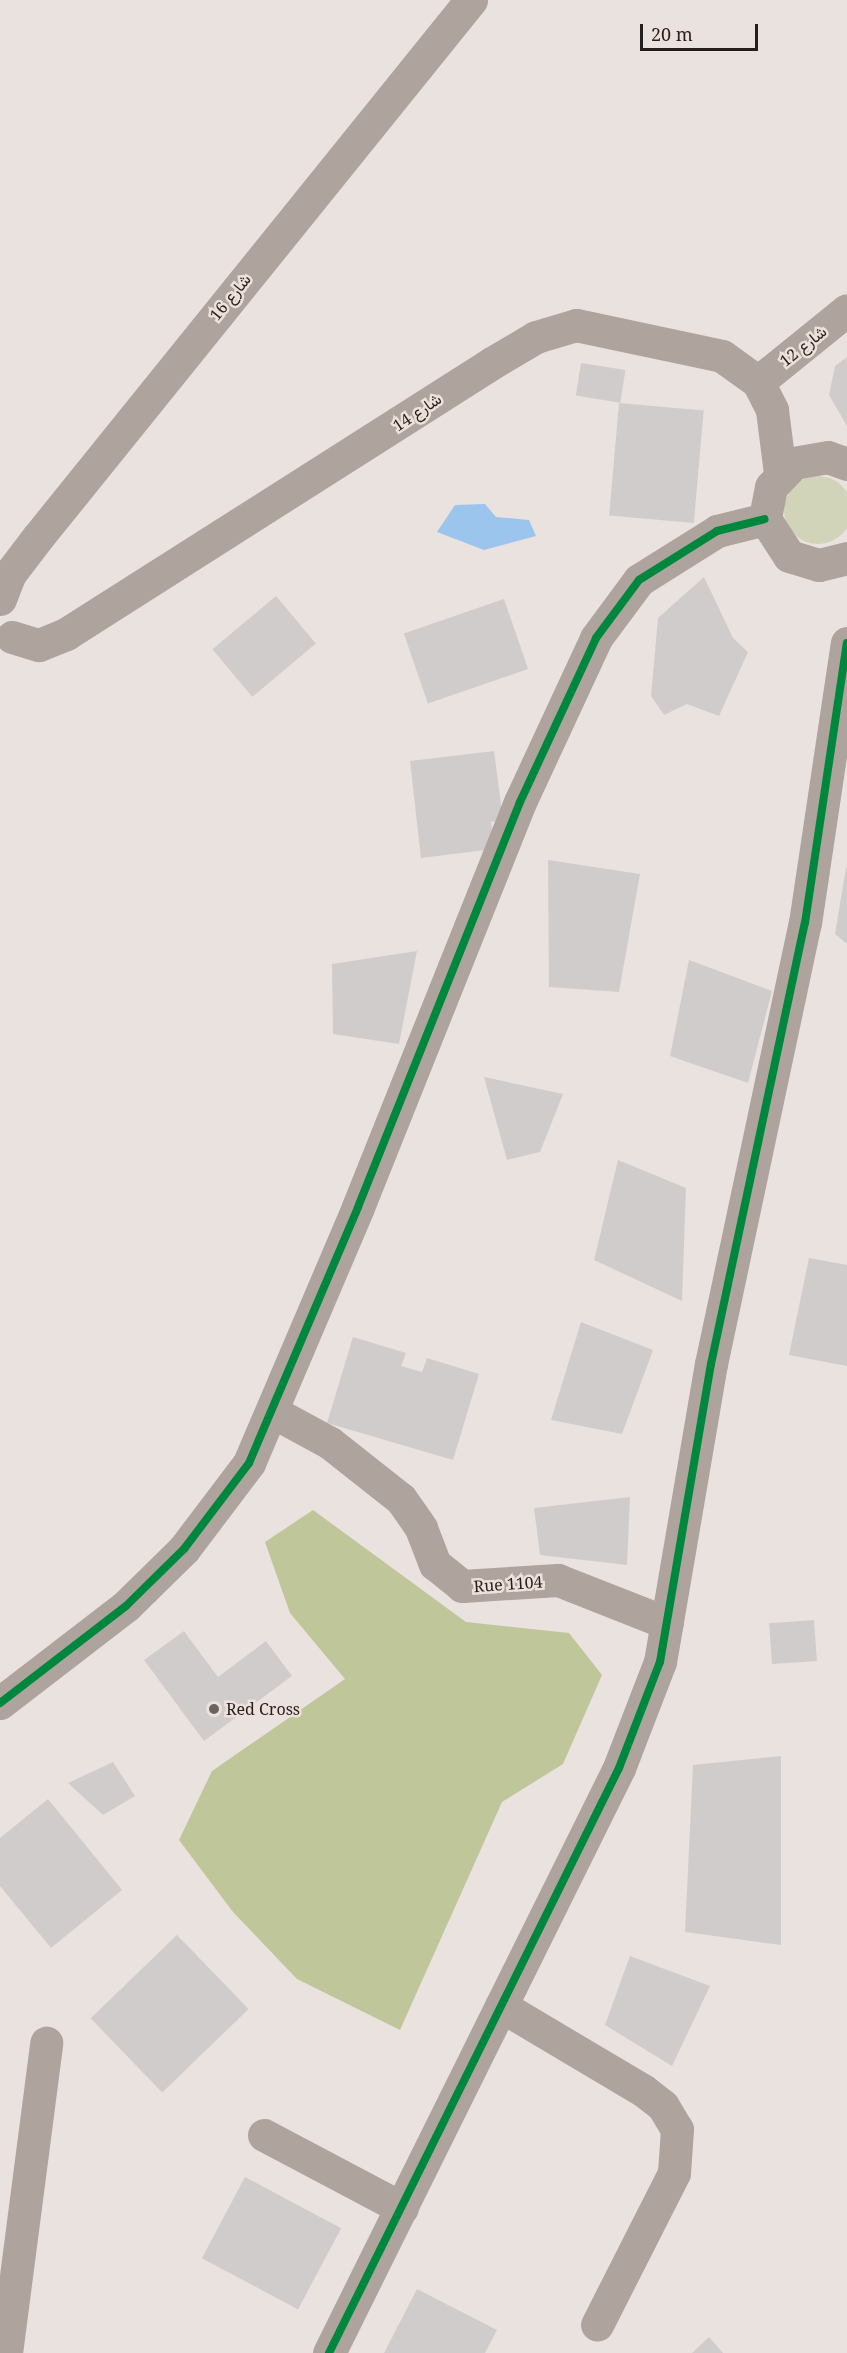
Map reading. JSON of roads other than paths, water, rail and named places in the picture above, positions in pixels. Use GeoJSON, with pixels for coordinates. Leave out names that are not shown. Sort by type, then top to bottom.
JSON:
{"type":"FeatureCollection","features":[{"type":"Feature","properties":{"kind":"street","name":"شارع 16"},"geometry":{"type":"LineString","coordinates":[[3,626],[9,575],[471,0]]}},
{"type":"Feature","properties":{"kind":"street","name":"شارع 12"},"geometry":{"type":"LineString","coordinates":[[758,382],[847,310]]}},
{"type":"Feature","properties":{"kind":"street","name":"شارع 14"},"geometry":{"type":"LineString","coordinates":[[3,626],[39,645],[66,634],[536,337],[576,325],[626,331],[722,356],[758,382]]}},
{"type":"Feature","properties":{"kind":"street"},"geometry":{"type":"LineString","coordinates":[[758,382],[775,421],[780,473],[766,502],[765,519],[789,556],[819,565],[847,558]]}},
{"type":"Feature","properties":{"kind":"street"},"geometry":{"type":"LineString","coordinates":[[780,473],[811,457],[847,464]]}},
{"type":"Feature","properties":{"kind":"street"},"geometry":{"type":"LineString","coordinates":[[0,1703],[126,1606],[184,1549],[249,1463],[273,1412],[520,802],[596,638],[639,580],[717,531],[765,519]]}},
{"type":"Feature","properties":{"kind":"street"},"geometry":{"type":"LineString","coordinates":[[328,2353],[402,2208],[640,1723],[668,1623],[711,1364],[805,923],[847,643]]}},
{"type":"Feature","properties":{"kind":"street","name":"Rue 1104"},"geometry":{"type":"LineString","coordinates":[[273,1412],[330,1443],[401,1499],[421,1528],[435,1564],[462,1586],[558,1580],[597,1591],[668,1623]]}},
{"type":"Feature","properties":{"kind":"street"},"geometry":{"type":"LineString","coordinates":[[501,2006],[644,2091],[663,2106],[677,2129],[674,2173],[597,2325]]}},
{"type":"Feature","properties":{"kind":"street"},"geometry":{"type":"LineString","coordinates":[[6,2353],[46,2043]]}},
{"type":"Feature","properties":{"kind":"street"},"geometry":{"type":"LineString","coordinates":[[264,2135],[402,2208]]}},
{"type":"Feature","properties":{"kind":"water"},"geometry":{"type":"Polygon","coordinates":[[[485,504],[496,517],[529,520],[536,536],[484,550],[437,532],[455,505],[485,504]]]}},
{"type":"Feature","properties":{"kind":"place","name":"Red Cross"},"geometry":{"type":"Point","coordinates":[214,1709]}}]}
